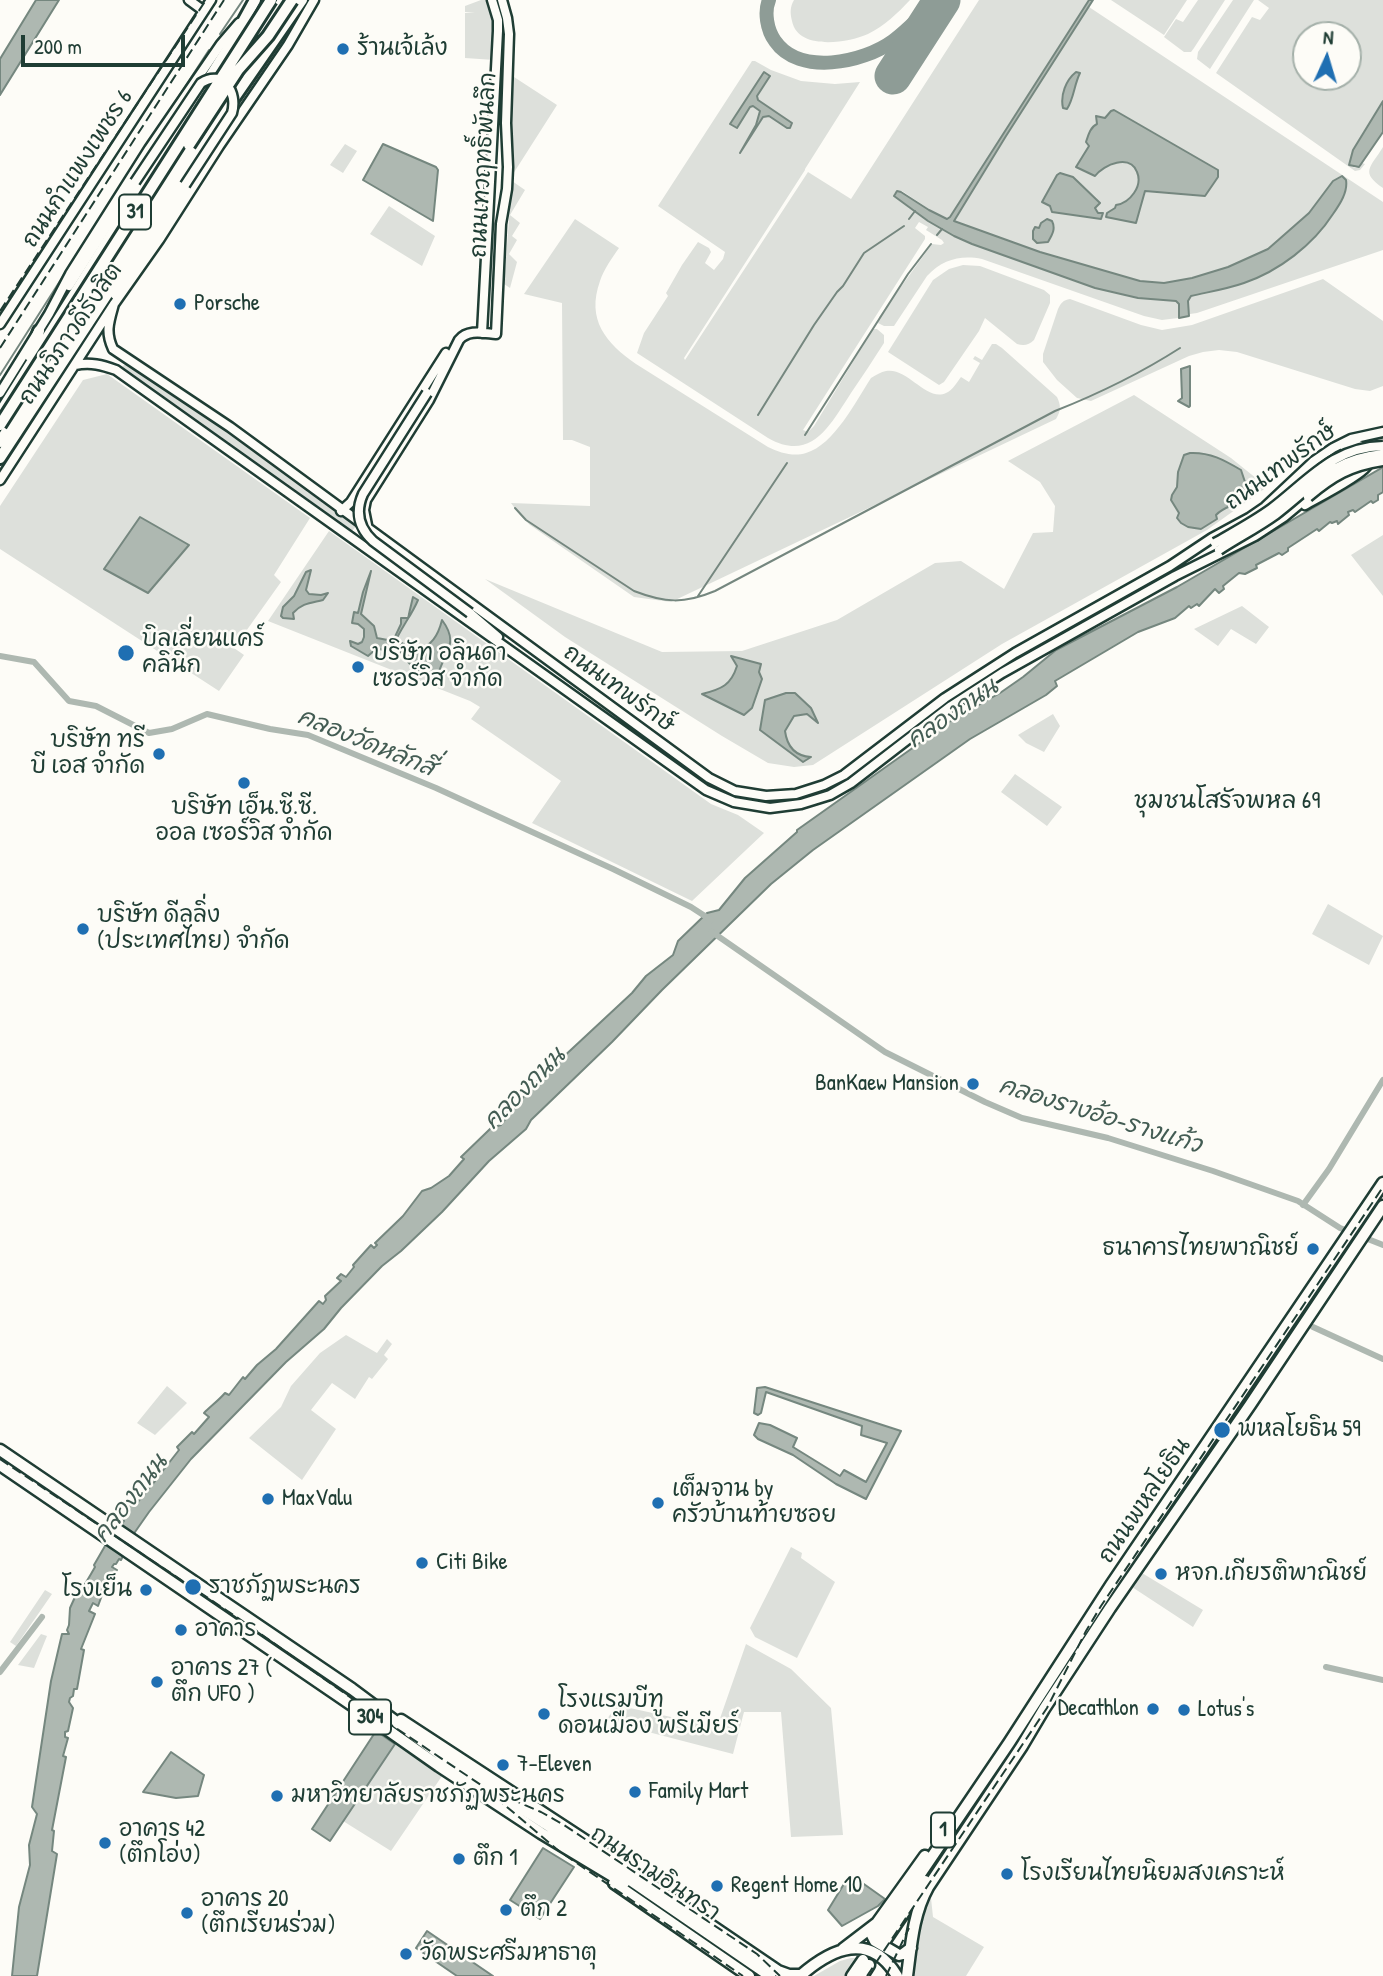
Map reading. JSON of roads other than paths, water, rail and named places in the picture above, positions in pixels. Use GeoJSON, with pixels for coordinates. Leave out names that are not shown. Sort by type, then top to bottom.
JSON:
{"type":"FeatureCollection","features":[{"type":"Feature","properties":{"kind":"highway","name":"ถนนวิภาวดีรังสิต"},"geometry":{"type":"LineString","coordinates":[[0,413],[232,42],[255,0]]}},
{"type":"Feature","properties":{"kind":"highway","name":"31"},"geometry":{"type":"LineString","coordinates":[[0,425],[271,0]]}},
{"type":"Feature","properties":{"kind":"highway","name":"ถนนวิภาวดีรังสิต"},"geometry":{"type":"LineString","coordinates":[[0,444],[255,49],[282,0]]}},
{"type":"Feature","properties":{"kind":"highway","name":"31"},"geometry":{"type":"LineString","coordinates":[[0,444],[40,377],[282,0]]}},
{"type":"Feature","properties":{"kind":"highway"},"geometry":{"type":"LineString","coordinates":[[238,70],[268,36],[292,0]]}},
{"type":"Feature","properties":{"kind":"highway"},"geometry":{"type":"LineString","coordinates":[[0,458],[230,104],[302,0]]}},
{"type":"Feature","properties":{"kind":"highway"},"geometry":{"type":"LineString","coordinates":[[165,205],[189,151]]}},
{"type":"Feature","properties":{"kind":"highway"},"geometry":{"type":"LineString","coordinates":[[24,375],[38,331]]}},
{"type":"Feature","properties":{"kind":"main road"},"geometry":{"type":"LineString","coordinates":[[189,0],[204,11]]}},
{"type":"Feature","properties":{"kind":"main road","name":"ถนนกำแพงเพชร 6"},"geometry":{"type":"LineString","coordinates":[[0,324],[211,0]]}},
{"type":"Feature","properties":{"kind":"main road","name":"ถนนวิภาวดีรังสิต"},"geometry":{"type":"LineString","coordinates":[[0,480],[114,304],[288,45],[314,0]]}},
{"type":"Feature","properties":{"kind":"main road","name":"ถนนเทวฤทธิ์พันลึก"},"geometry":{"type":"LineString","coordinates":[[492,0],[498,20],[483,329],[496,334],[501,224],[507,177],[509,34],[502,0]]}},
{"type":"Feature","properties":{"kind":"main road","name":"ถนนวิภาวดีรังสิต"},"geometry":{"type":"LineString","coordinates":[[0,393],[49,314],[70,274],[149,149],[221,44],[247,13]]}},
{"type":"Feature","properties":{"kind":"main road"},"geometry":{"type":"LineString","coordinates":[[498,20],[507,18]]}},
{"type":"Feature","properties":{"kind":"main road"},"geometry":{"type":"LineString","coordinates":[[49,314],[201,83],[207,79],[223,81],[230,86],[234,105],[232,113],[82,346],[66,379]]}},
{"type":"Feature","properties":{"kind":"main road"},"geometry":{"type":"LineString","coordinates":[[491,180],[507,177]]}},
{"type":"Feature","properties":{"kind":"main road","name":"ถนนเทพรักษ์"},"geometry":{"type":"LineString","coordinates":[[114,304],[108,322],[108,338],[113,349],[229,427],[709,778],[735,791],[766,796],[796,794],[844,775],[957,690],[1015,653],[1249,518],[1265,507],[1314,461],[1333,448],[1352,439],[1383,432]]}},
{"type":"Feature","properties":{"kind":"main road"},"geometry":{"type":"LineString","coordinates":[[341,511],[355,496],[449,349],[464,330],[483,329]]}},
{"type":"Feature","properties":{"kind":"main road"},"geometry":{"type":"LineString","coordinates":[[368,530],[364,510],[366,500],[429,400],[459,340],[463,335],[483,329]]}},
{"type":"Feature","properties":{"kind":"main road"},"geometry":{"type":"LineString","coordinates":[[449,349],[428,393],[363,494],[358,511],[359,519],[362,528],[373,541],[470,612],[491,629],[509,649]]}},
{"type":"Feature","properties":{"kind":"main road"},"geometry":{"type":"LineString","coordinates":[[116,370],[125,356]]}},
{"type":"Feature","properties":{"kind":"main road","name":"ถนนเทพรักษ์"},"geometry":{"type":"LineString","coordinates":[[75,365],[98,364],[116,370],[706,790],[734,803],[770,808],[801,804],[830,795],[850,783],[951,706],[1002,673],[1175,576],[1255,536],[1284,517],[1338,474],[1353,467],[1383,461]]}},
{"type":"Feature","properties":{"kind":"main road"},"geometry":{"type":"LineString","coordinates":[[1284,517],[1356,475],[1369,464],[1367,451],[1360,445],[1346,444],[1333,448]]}},
{"type":"Feature","properties":{"kind":"main road","name":"ถนนเทพรักษ์"},"geometry":{"type":"LineString","coordinates":[[1175,576],[1258,519],[1307,477],[1328,463],[1353,452],[1383,446]]}},
{"type":"Feature","properties":{"kind":"main road","name":"ถนนเทพรักษ์"},"geometry":{"type":"LineString","coordinates":[[1170,566],[1217,546],[1276,514],[1331,470],[1355,459],[1383,454]]}},
{"type":"Feature","properties":{"kind":"main road"},"geometry":{"type":"LineString","coordinates":[[355,496],[358,503],[366,500]]}},
{"type":"Feature","properties":{"kind":"main road","name":"ถนนพหลโยธิน"},"geometry":{"type":"LineString","coordinates":[[1044,1709],[1017,1743],[883,1937],[1111,1585],[1383,1183]]}},
{"type":"Feature","properties":{"kind":"main road","name":"ถนนพหลโยธิน"},"geometry":{"type":"LineString","coordinates":[[907,1976],[917,1914],[924,1894],[1110,1608],[1383,1206]]}},
{"type":"Feature","properties":{"kind":"main road"},"geometry":{"type":"LineString","coordinates":[[1295,1314],[1306,1321]]}},
{"type":"Feature","properties":{"kind":"main road","name":"304"},"geometry":{"type":"LineString","coordinates":[[0,1450],[776,1974],[801,1976]]}},
{"type":"Feature","properties":{"kind":"main road","name":"304"},"geometry":{"type":"LineString","coordinates":[[0,1465],[439,1766],[597,1868],[612,1882],[749,1976]]}},
{"type":"Feature","properties":{"kind":"main road","name":"ถนนรามอินทรา"},"geometry":{"type":"LineString","coordinates":[[365,1698],[388,1718],[446,1759],[776,1974]]}},
{"type":"Feature","properties":{"kind":"main road","name":"ถนนพหลโยธิน"},"geometry":{"type":"LineString","coordinates":[[801,1976],[817,1961],[843,1949],[877,1923],[1003,1741],[1034,1702]]}},
{"type":"Feature","properties":{"kind":"main road","name":"ถนนรามอินทรา"},"geometry":{"type":"LineString","coordinates":[[597,1868],[760,1976]]}},
{"type":"Feature","properties":{"kind":"main road"},"geometry":{"type":"LineString","coordinates":[[877,1923],[872,1935],[876,1941],[899,1955],[911,1948]]}},
{"type":"Feature","properties":{"kind":"main road"},"geometry":{"type":"LineString","coordinates":[[843,1949],[871,1951],[888,1964],[897,1976]]}},
{"type":"Feature","properties":{"kind":"main road"},"geometry":{"type":"LineString","coordinates":[[852,1976],[866,1962],[862,1976]]}},
{"type":"Feature","properties":{"kind":"waterway"},"geometry":{"type":"LineString","coordinates":[[220,34],[243,0]]}},
{"type":"Feature","properties":{"kind":"waterway"},"geometry":{"type":"LineString","coordinates":[[157,130],[209,50]]}},
{"type":"Feature","properties":{"kind":"waterway"},"geometry":{"type":"LineString","coordinates":[[0,375],[127,176]]}},
{"type":"Feature","properties":{"kind":"waterway"},"geometry":{"type":"LineString","coordinates":[[909,219],[915,211]]}},
{"type":"Feature","properties":{"kind":"waterway"},"geometry":{"type":"LineString","coordinates":[[758,415],[814,325],[864,253],[904,226]]}},
{"type":"Feature","properties":{"kind":"waterway"},"geometry":{"type":"LineString","coordinates":[[937,235],[942,229]]}},
{"type":"Feature","properties":{"kind":"waterway"},"geometry":{"type":"LineString","coordinates":[[805,435],[908,274],[931,244]]}},
{"type":"Feature","properties":{"kind":"waterway"},"geometry":{"type":"LineString","coordinates":[[515,508],[526,520],[634,591],[665,600],[694,598],[715,591],[1055,411],[1135,374],[1180,348]]}},
{"type":"Feature","properties":{"kind":"waterway"},"geometry":{"type":"LineString","coordinates":[[698,596],[787,463]]}},
{"type":"Feature","properties":{"kind":"waterway","name":"คลองวัดหลักสี่"},"geometry":{"type":"LineString","coordinates":[[0,656],[34,662],[69,701],[96,706],[149,733],[172,729],[207,714],[308,735],[436,788],[613,869],[691,907],[711,920]]}},
{"type":"Feature","properties":{"kind":"waterway","name":"คลองรางอ้อ-รางแก้ว"},"geometry":{"type":"LineString","coordinates":[[712,932],[885,1052],[985,1102],[1022,1118],[1108,1138],[1298,1201],[1340,1228],[1383,1245]]}},
{"type":"Feature","properties":{"kind":"waterway"},"geometry":{"type":"LineString","coordinates":[[1303,1205],[1329,1169],[1383,1080]]}},
{"type":"Feature","properties":{"kind":"waterway"},"geometry":{"type":"LineString","coordinates":[[1313,1327],[1383,1359]]}},
{"type":"Feature","properties":{"kind":"waterway"},"geometry":{"type":"LineString","coordinates":[[0,1672],[42,1617]]}},
{"type":"Feature","properties":{"kind":"waterway"},"geometry":{"type":"LineString","coordinates":[[1326,1667],[1383,1680]]}},
{"type":"Feature","properties":{"kind":"railway"},"geometry":{"type":"LineString","coordinates":[[0,311],[206,0]]}},
{"type":"Feature","properties":{"kind":"railway"},"geometry":{"type":"LineString","coordinates":[[0,348],[224,0]]}},
{"type":"Feature","properties":{"kind":"railway"},"geometry":{"type":"LineString","coordinates":[[867,1976],[1047,1708],[1101,1606],[1383,1187]]}},
{"type":"Feature","properties":{"kind":"railway"},"geometry":{"type":"LineString","coordinates":[[0,1459],[481,1785],[559,1851],[743,1976]]}},
{"type":"Feature","properties":{"kind":"railway"},"geometry":{"type":"LineString","coordinates":[[497,1793],[564,1825],[757,1954],[780,1976]]}},
{"type":"Feature","properties":{"kind":"railway"},"geometry":{"type":"LineString","coordinates":[[886,1976],[909,1928]]}},
{"type":"Feature","properties":{"kind":"place","name":"ร้านเจ้เล้ง"},"geometry":{"type":"Point","coordinates":[343,49]}},
{"type":"Feature","properties":{"kind":"place","name":"Porsche"},"geometry":{"type":"Point","coordinates":[180,304]}},
{"type":"Feature","properties":{"kind":"place","name":"บิลเลี่ยนแคร์ คลินิก"},"geometry":{"type":"Point","coordinates":[126,653]}},
{"type":"Feature","properties":{"kind":"place","name":"บริษัท อลินดา เซอร์วิส จำกัด"},"geometry":{"type":"Point","coordinates":[358,667]}},
{"type":"Feature","properties":{"kind":"place","name":"บริษัท ทรี บี เอส จำกัด"},"geometry":{"type":"Point","coordinates":[159,754]}},
{"type":"Feature","properties":{"kind":"place","name":"บริษัท เอ็น.ซี.ซี. ออล เซอร์วิส จำกัด"},"geometry":{"type":"Point","coordinates":[244,783]}},
{"type":"Feature","properties":{"kind":"place","name":"บริษัท ดีลลิ่ง (ประเทศไทย) จำกัด"},"geometry":{"type":"Point","coordinates":[83,929]}},
{"type":"Feature","properties":{"kind":"place","name":"BanKaew Mansion"},"geometry":{"type":"Point","coordinates":[973,1084]}},
{"type":"Feature","properties":{"kind":"place","name":"ธนาคารไทยพาณิชย์"},"geometry":{"type":"Point","coordinates":[1313,1249]}},
{"type":"Feature","properties":{"kind":"place","name":"พหลโยธิน 59"},"geometry":{"type":"Point","coordinates":[1222,1430]}},
{"type":"Feature","properties":{"kind":"place","name":"MaxValu"},"geometry":{"type":"Point","coordinates":[268,1499]}},
{"type":"Feature","properties":{"kind":"place","name":"เต็มจาน by ครัวบ้านท้ายซอย"},"geometry":{"type":"Point","coordinates":[658,1503]}},
{"type":"Feature","properties":{"kind":"place","name":"Citi Bike"},"geometry":{"type":"Point","coordinates":[422,1563]}},
{"type":"Feature","properties":{"kind":"place","name":"หจก.เกียรติพาณิชย์"},"geometry":{"type":"Point","coordinates":[1161,1574]}},
{"type":"Feature","properties":{"kind":"place","name":"ราชภัฏพระนคร"},"geometry":{"type":"Point","coordinates":[193,1587]}},
{"type":"Feature","properties":{"kind":"place","name":"โรงเย็น"},"geometry":{"type":"Point","coordinates":[146,1590]}},
{"type":"Feature","properties":{"kind":"place","name":"อาคาร"},"geometry":{"type":"Point","coordinates":[181,1630]}},
{"type":"Feature","properties":{"kind":"place","name":"อาคาร 27 ( ตึก UFO )"},"geometry":{"type":"Point","coordinates":[157,1682]}},
{"type":"Feature","properties":{"kind":"place","name":"Decathlon"},"geometry":{"type":"Point","coordinates":[1153,1709]}},
{"type":"Feature","properties":{"kind":"place","name":"Lotus's"},"geometry":{"type":"Point","coordinates":[1184,1710]}},
{"type":"Feature","properties":{"kind":"place","name":"โรงแรมบีทู ดอนเมือง พรีเมียร์"},"geometry":{"type":"Point","coordinates":[544,1714]}},
{"type":"Feature","properties":{"kind":"place","name":"7-Eleven"},"geometry":{"type":"Point","coordinates":[503,1765]}},
{"type":"Feature","properties":{"kind":"place","name":"Family Mart"},"geometry":{"type":"Point","coordinates":[635,1792]}},
{"type":"Feature","properties":{"kind":"place","name":"มหาวิทยาลัยราชภัฏพระนคร"},"geometry":{"type":"Point","coordinates":[277,1796]}},
{"type":"Feature","properties":{"kind":"place","name":"อาคาร 42 (ตึกโอ่ง)"},"geometry":{"type":"Point","coordinates":[105,1843]}},
{"type":"Feature","properties":{"kind":"place","name":"ตึก 1"},"geometry":{"type":"Point","coordinates":[459,1859]}},
{"type":"Feature","properties":{"kind":"place","name":"โรงเรียนไทยนิยมสงเคราะห์"},"geometry":{"type":"Point","coordinates":[1007,1874]}},
{"type":"Feature","properties":{"kind":"place","name":"Regent Home 10"},"geometry":{"type":"Point","coordinates":[717,1886]}},
{"type":"Feature","properties":{"kind":"place","name":"ตึก 2"},"geometry":{"type":"Point","coordinates":[506,1910]}},
{"type":"Feature","properties":{"kind":"place","name":"อาคาร 20 (ตึกเรียนร่วม)"},"geometry":{"type":"Point","coordinates":[187,1913]}},
{"type":"Feature","properties":{"kind":"place","name":"วัดพระศรีมหาธาตุ"},"geometry":{"type":"Point","coordinates":[406,1954]}},
{"type":"Feature","properties":{"kind":"district","name":"ชุมชนโสรัจพหล 69"},"geometry":{"type":"Point","coordinates":[1227,802]}},
{"type":"Feature","properties":{"kind":"water label","name":"คลองถนน"},"geometry":{"type":"Point","coordinates":[953,714]}},
{"type":"Feature","properties":{"kind":"water label","name":"คลองถนน"},"geometry":{"type":"Point","coordinates":[525,1089]}},
{"type":"Feature","properties":{"kind":"water label","name":"คลองถนน"},"geometry":{"type":"Point","coordinates":[131,1499]}}]}
